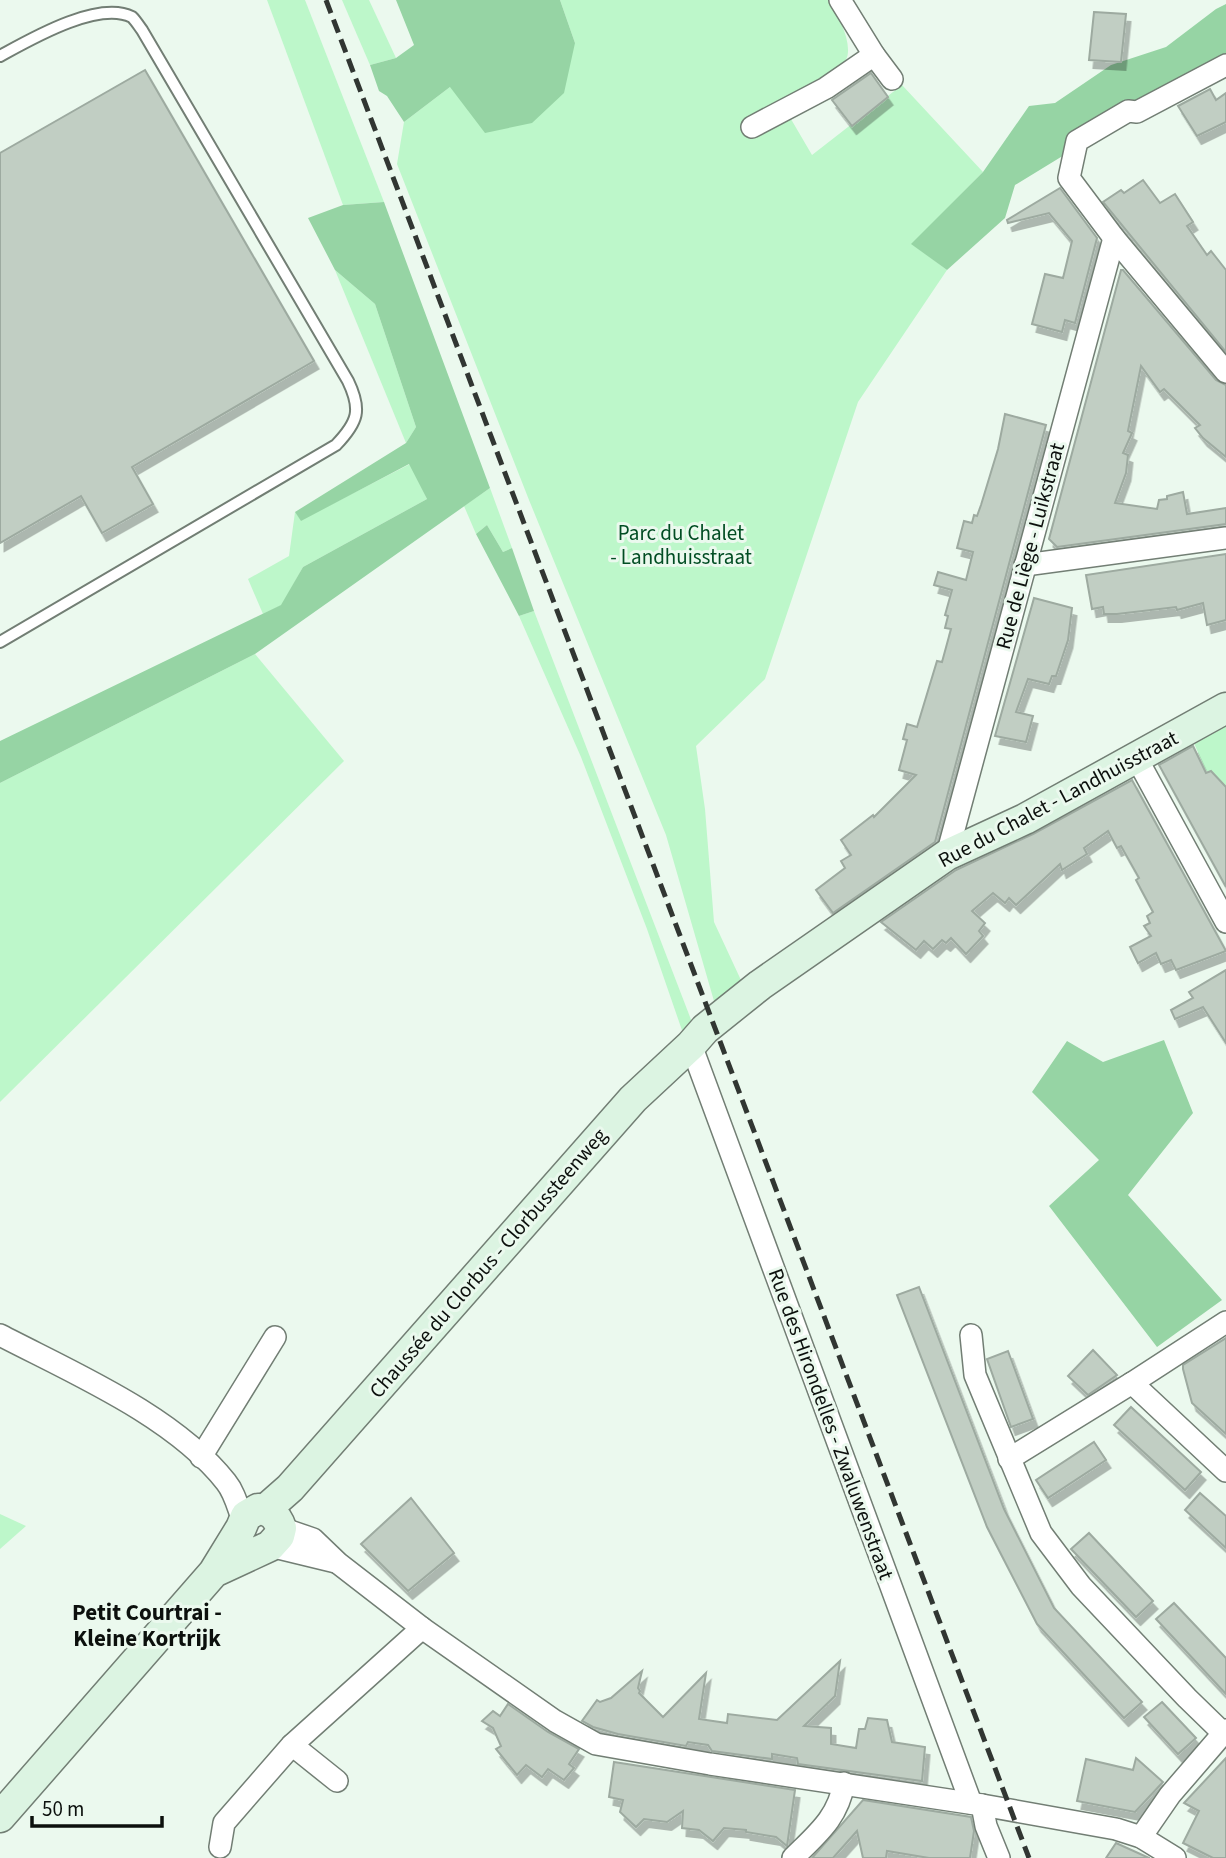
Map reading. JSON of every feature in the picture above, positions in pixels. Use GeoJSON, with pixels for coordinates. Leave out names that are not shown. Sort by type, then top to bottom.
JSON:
{"type":"FeatureCollection","features":[{"type":"Feature","properties":{"kind":"street"},"geometry":{"type":"LineString","coordinates":[[840,0],[892,79]]}},
{"type":"Feature","properties":{"kind":"street"},"geometry":{"type":"LineString","coordinates":[[752,127],[825,88],[874,55]]}},
{"type":"Feature","properties":{"kind":"street"},"geometry":{"type":"LineString","coordinates":[[1226,65],[1137,112],[1128,111],[1077,141],[1069,178],[1114,238],[1226,372]]}},
{"type":"Feature","properties":{"kind":"street","name":"Rue de Liège - Luikstraat"},"geometry":{"type":"LineString","coordinates":[[947,855],[1114,238]]}},
{"type":"Feature","properties":{"kind":"street"},"geometry":{"type":"LineString","coordinates":[[1025,565],[1226,538]]}},
{"type":"Feature","properties":{"kind":"street","name":"Rue du Chalet - Landhuisstraat"},"geometry":{"type":"LineString","coordinates":[[691,1045],[705,1029],[760,985],[947,855],[1025,819],[1226,708]]}},
{"type":"Feature","properties":{"kind":"street"},"geometry":{"type":"LineString","coordinates":[[1136,757],[1226,922]]}},
{"type":"Feature","properties":{"kind":"street","name":"Chaussée du Clorbus - Clorbussteenweg"},"geometry":{"type":"LineString","coordinates":[[0,1816],[633,1099],[691,1045]]}},
{"type":"Feature","properties":{"kind":"street","name":"Rue des Hirondelles - Zwaluwenstraat"},"geometry":{"type":"LineString","coordinates":[[691,1045],[976,1804],[999,1858]]}},
{"type":"Feature","properties":{"kind":"street"},"geometry":{"type":"LineString","coordinates":[[1009,1459],[1226,1322]]}},
{"type":"Feature","properties":{"kind":"street"},"geometry":{"type":"LineString","coordinates":[[0,1335],[154,1417],[226,1481],[259,1523],[338,1563],[422,1628],[555,1721],[596,1744],[1116,1829],[1141,1837],[1175,1858]]}},
{"type":"Feature","properties":{"kind":"street"},"geometry":{"type":"LineString","coordinates":[[971,1335],[975,1375],[1041,1533],[1081,1586],[1187,1698],[1225,1731],[1170,1795],[1141,1837]]}},
{"type":"Feature","properties":{"kind":"street"},"geometry":{"type":"LineString","coordinates":[[201,1457],[275,1337]]}},
{"type":"Feature","properties":{"kind":"street"},"geometry":{"type":"LineString","coordinates":[[1132,1383],[1226,1471]]}},
{"type":"Feature","properties":{"kind":"street"},"geometry":{"type":"LineString","coordinates":[[220,1847],[224,1823],[292,1745],[422,1628]]}},
{"type":"Feature","properties":{"kind":"street"},"geometry":{"type":"LineString","coordinates":[[292,1745],[337,1782]]}},
{"type":"Feature","properties":{"kind":"street"},"geometry":{"type":"LineString","coordinates":[[793,1858],[830,1821],[844,1783]]}},
{"type":"Feature","properties":{"kind":"lane"},"geometry":{"type":"LineString","coordinates":[[0,56],[75,14],[105,9],[118,10],[131,16],[142,30],[348,381],[356,397],[357,408],[349,431],[336,445],[0,642]]}},
{"type":"Feature","properties":{"kind":"green space"},"geometry":{"type":"Polygon","coordinates":[[[267,0],[305,0],[384,202],[343,205],[267,0]]]}},
{"type":"Feature","properties":{"kind":"green space"},"geometry":{"type":"Polygon","coordinates":[[[342,0],[369,0],[396,58],[370,65],[342,0]]]}},
{"type":"Feature","properties":{"kind":"green space"},"geometry":{"type":"Polygon","coordinates":[[[396,0],[560,0],[575,43],[564,93],[532,123],[485,133],[450,87],[404,122],[387,96],[379,91],[370,65],[396,58],[414,45],[396,0]]]}},
{"type":"Feature","properties":{"kind":"green space","name":"Parc du Chalet - Landhuisstraat"},"geometry":{"type":"Polygon","coordinates":[[[560,0],[830,0],[847,39],[846,60],[824,86],[788,114],[812,155],[902,85],[983,172],[912,244],[947,270],[858,402],[765,679],[696,746],[705,809],[714,922],[746,991],[716,1008],[666,835],[529,500],[397,164],[404,122],[450,87],[575,43],[560,0]]]}},
{"type":"Feature","properties":{"kind":"green space"},"geometry":{"type":"Polygon","coordinates":[[[1226,4],[1226,56],[1015,185],[1005,218],[947,270],[911,244],[983,172],[1029,106],[1055,103],[1111,65],[1166,47],[1226,4]]]}},
{"type":"Feature","properties":{"kind":"green space"},"geometry":{"type":"Polygon","coordinates":[[[384,202],[490,488],[255,654],[0,783],[0,741],[281,605],[303,567],[427,499],[409,464],[301,521],[295,512],[406,443],[416,427],[375,304],[335,270],[308,218],[343,205],[384,202]]]}},
{"type":"Feature","properties":{"kind":"green space"},"geometry":{"type":"Polygon","coordinates":[[[335,270],[375,304],[416,427],[406,443],[335,270]]]}},
{"type":"Feature","properties":{"kind":"green space"},"geometry":{"type":"Polygon","coordinates":[[[410,464],[427,499],[303,567],[282,605],[263,614],[248,579],[289,556],[295,512],[301,520],[410,464]]]}},
{"type":"Feature","properties":{"kind":"green space"},"geometry":{"type":"Polygon","coordinates":[[[490,488],[512,548],[503,552],[487,525],[476,534],[464,506],[490,488]]]}},
{"type":"Feature","properties":{"kind":"green space"},"geometry":{"type":"Polygon","coordinates":[[[487,525],[503,552],[512,548],[534,611],[519,616],[476,534],[487,525]]]}},
{"type":"Feature","properties":{"kind":"green space"},"geometry":{"type":"Polygon","coordinates":[[[534,611],[695,1030],[685,1039],[647,929],[581,757],[519,616],[534,611]]]}},
{"type":"Feature","properties":{"kind":"green space"},"geometry":{"type":"Polygon","coordinates":[[[255,654],[344,761],[0,1102],[0,783],[255,654]]]}},
{"type":"Feature","properties":{"kind":"green space"},"geometry":{"type":"Polygon","coordinates":[[[1226,716],[1224,789],[1205,769],[1191,736],[1226,716]]]}},
{"type":"Feature","properties":{"kind":"green space"},"geometry":{"type":"Polygon","coordinates":[[[1164,1040],[1193,1113],[1128,1195],[1222,1300],[1157,1347],[1049,1206],[1099,1160],[1032,1092],[1067,1041],[1103,1062],[1164,1040]]]}},
{"type":"Feature","properties":{"kind":"green space"},"geometry":{"type":"Polygon","coordinates":[[[0,1514],[26,1526],[0,1549],[0,1514]]]}},
{"type":"Feature","properties":{"kind":"building"},"geometry":{"type":"Polygon","coordinates":[[[1094,12],[1126,14],[1121,62],[1089,60],[1094,12]]]}},
{"type":"Feature","properties":{"kind":"building"},"geometry":{"type":"Polygon","coordinates":[[[145,70],[314,361],[132,467],[153,504],[102,533],[81,496],[0,543],[0,153],[145,70]]]}},
{"type":"Feature","properties":{"kind":"building"},"geometry":{"type":"Polygon","coordinates":[[[871,73],[888,97],[852,126],[832,100],[871,73]]]}},
{"type":"Feature","properties":{"kind":"building"},"geometry":{"type":"Polygon","coordinates":[[[1210,89],[1216,100],[1226,93],[1226,122],[1197,136],[1178,106],[1210,89]]]}},
{"type":"Feature","properties":{"kind":"building"},"geometry":{"type":"Polygon","coordinates":[[[1143,180],[1160,203],[1175,194],[1193,222],[1187,226],[1207,255],[1211,251],[1226,270],[1226,352],[1103,202],[1121,190],[1124,193],[1143,180]]]}},
{"type":"Feature","properties":{"kind":"building"},"geometry":{"type":"Polygon","coordinates":[[[1060,188],[1097,238],[1075,323],[1065,320],[1062,332],[1032,324],[1045,274],[1063,278],[1072,241],[1049,213],[1008,223],[1007,220],[1060,188]]]}},
{"type":"Feature","properties":{"kind":"building"},"geometry":{"type":"Polygon","coordinates":[[[1121,270],[1216,380],[1226,385],[1226,457],[1203,438],[1195,428],[1200,425],[1164,389],[1160,392],[1141,366],[1128,431],[1132,433],[1123,453],[1128,455],[1126,473],[1115,503],[1157,509],[1159,500],[1183,492],[1187,514],[1226,508],[1226,524],[1057,547],[1049,539],[1121,270]]]}},
{"type":"Feature","properties":{"kind":"building"},"geometry":{"type":"Polygon","coordinates":[[[1005,414],[1046,425],[935,842],[833,913],[816,890],[845,868],[841,861],[851,855],[841,840],[873,815],[874,817],[916,775],[899,770],[907,740],[903,739],[907,724],[917,727],[937,661],[942,662],[951,629],[945,628],[948,616],[945,615],[952,590],[934,585],[938,572],[966,580],[973,552],[957,548],[964,521],[972,523],[981,505],[998,449],[1005,414]]]}},
{"type":"Feature","properties":{"kind":"building"},"geometry":{"type":"Polygon","coordinates":[[[1226,554],[1226,620],[1207,625],[1203,603],[1177,610],[1176,607],[1117,614],[1104,614],[1103,607],[1092,609],[1086,575],[1226,554]]]}},
{"type":"Feature","properties":{"kind":"building"},"geometry":{"type":"Polygon","coordinates":[[[1034,598],[1072,608],[1068,640],[1056,676],[1052,676],[1049,684],[1028,679],[1016,712],[1033,716],[1026,742],[995,736],[1034,598]]]}},
{"type":"Feature","properties":{"kind":"building"},"geometry":{"type":"Polygon","coordinates":[[[1193,746],[1206,773],[1211,771],[1226,787],[1226,887],[1159,765],[1193,746]]]}},
{"type":"Feature","properties":{"kind":"building"},"geometry":{"type":"Polygon","coordinates":[[[1132,780],[1226,951],[1176,970],[1171,960],[1161,964],[1156,953],[1138,963],[1130,947],[1151,936],[1144,926],[1150,923],[1147,916],[1153,912],[1136,880],[1139,878],[1121,846],[1117,848],[1108,831],[1084,848],[1087,854],[1062,870],[1060,864],[1016,905],[1009,898],[1005,903],[993,893],[972,911],[985,923],[979,931],[983,936],[966,954],[951,938],[946,943],[942,940],[933,949],[924,941],[916,950],[881,922],[956,870],[1033,834],[1132,780]]]}},
{"type":"Feature","properties":{"kind":"building"},"geometry":{"type":"Polygon","coordinates":[[[1226,970],[1226,1043],[1203,1007],[1175,1019],[1171,1010],[1193,998],[1189,992],[1226,970]]]}},
{"type":"Feature","properties":{"kind":"building"},"geometry":{"type":"Polygon","coordinates":[[[919,1287],[1004,1509],[1054,1608],[1142,1702],[1124,1718],[1037,1624],[987,1527],[897,1295],[919,1287]]]}},
{"type":"Feature","properties":{"kind":"building"},"geometry":{"type":"Polygon","coordinates":[[[1226,1338],[1226,1434],[1192,1403],[1183,1365],[1226,1338]]]}},
{"type":"Feature","properties":{"kind":"building"},"geometry":{"type":"Polygon","coordinates":[[[1093,1350],[1117,1375],[1088,1395],[1068,1376],[1093,1350]]]}},
{"type":"Feature","properties":{"kind":"building"},"geometry":{"type":"Polygon","coordinates":[[[1008,1351],[1033,1419],[1011,1427],[987,1359],[1008,1351]]]}},
{"type":"Feature","properties":{"kind":"building"},"geometry":{"type":"Polygon","coordinates":[[[1131,1407],[1201,1472],[1185,1490],[1114,1425],[1131,1407]]]}},
{"type":"Feature","properties":{"kind":"building"},"geometry":{"type":"Polygon","coordinates":[[[1094,1442],[1106,1460],[1048,1498],[1036,1480],[1094,1442]]]}},
{"type":"Feature","properties":{"kind":"building"},"geometry":{"type":"Polygon","coordinates":[[[1200,1493],[1226,1516],[1226,1548],[1185,1510],[1200,1493]]]}},
{"type":"Feature","properties":{"kind":"building"},"geometry":{"type":"Polygon","coordinates":[[[411,1498],[454,1553],[408,1591],[361,1544],[411,1498]]]}},
{"type":"Feature","properties":{"kind":"building"},"geometry":{"type":"Polygon","coordinates":[[[1089,1533],[1153,1601],[1136,1617],[1071,1549],[1089,1533]]]}},
{"type":"Feature","properties":{"kind":"building"},"geometry":{"type":"Polygon","coordinates":[[[1174,1603],[1226,1658],[1226,1694],[1156,1619],[1174,1603]]]}},
{"type":"Feature","properties":{"kind":"building"},"geometry":{"type":"Polygon","coordinates":[[[840,1661],[835,1696],[804,1726],[831,1728],[831,1744],[856,1748],[859,1729],[865,1729],[868,1718],[887,1720],[892,1742],[925,1747],[922,1781],[798,1764],[797,1758],[772,1754],[772,1759],[712,1751],[708,1745],[688,1742],[686,1746],[618,1734],[582,1721],[597,1700],[600,1702],[611,1698],[642,1671],[639,1693],[663,1717],[706,1673],[699,1719],[727,1723],[728,1714],[777,1720],[840,1661]]]}},
{"type":"Feature","properties":{"kind":"building"},"geometry":{"type":"Polygon","coordinates":[[[1162,1702],[1196,1738],[1178,1754],[1144,1717],[1162,1702]]]}},
{"type":"Feature","properties":{"kind":"building"},"geometry":{"type":"Polygon","coordinates":[[[508,1704],[548,1732],[579,1749],[569,1764],[574,1768],[564,1780],[548,1769],[542,1777],[526,1765],[517,1775],[496,1749],[501,1746],[493,1728],[482,1721],[493,1711],[500,1716],[508,1704]]]}},
{"type":"Feature","properties":{"kind":"building"},"geometry":{"type":"Polygon","coordinates":[[[1136,1758],[1163,1782],[1135,1812],[1077,1801],[1086,1759],[1133,1770],[1136,1758]]]}},
{"type":"Feature","properties":{"kind":"building"},"geometry":{"type":"Polygon","coordinates":[[[1226,1758],[1226,1858],[1213,1858],[1183,1843],[1199,1811],[1184,1803],[1226,1758]]]}},
{"type":"Feature","properties":{"kind":"building"},"geometry":{"type":"Polygon","coordinates":[[[614,1762],[795,1790],[787,1846],[776,1837],[724,1828],[713,1841],[699,1830],[682,1828],[683,1811],[667,1822],[644,1819],[636,1827],[620,1812],[623,1800],[609,1797],[614,1762]]]}},
{"type":"Feature","properties":{"kind":"building"},"geometry":{"type":"Polygon","coordinates":[[[863,1800],[971,1817],[974,1831],[970,1858],[929,1858],[887,1851],[886,1858],[863,1858],[857,1831],[833,1858],[812,1858],[863,1800]]]}},
{"type":"Feature","properties":{"kind":"building"},"geometry":{"type":"Polygon","coordinates":[[[1116,1843],[1149,1858],[1106,1858],[1116,1843]]]}},
{"type":"Feature","properties":{"kind":"railway"},"geometry":{"type":"LineString","coordinates":[[326,0],[1029,1858]]}},
{"type":"Feature","properties":{"kind":"district","name":"Petit Courtrai - Kleine Kortrijk"},"geometry":{"type":"Point","coordinates":[147,1625]}}]}
